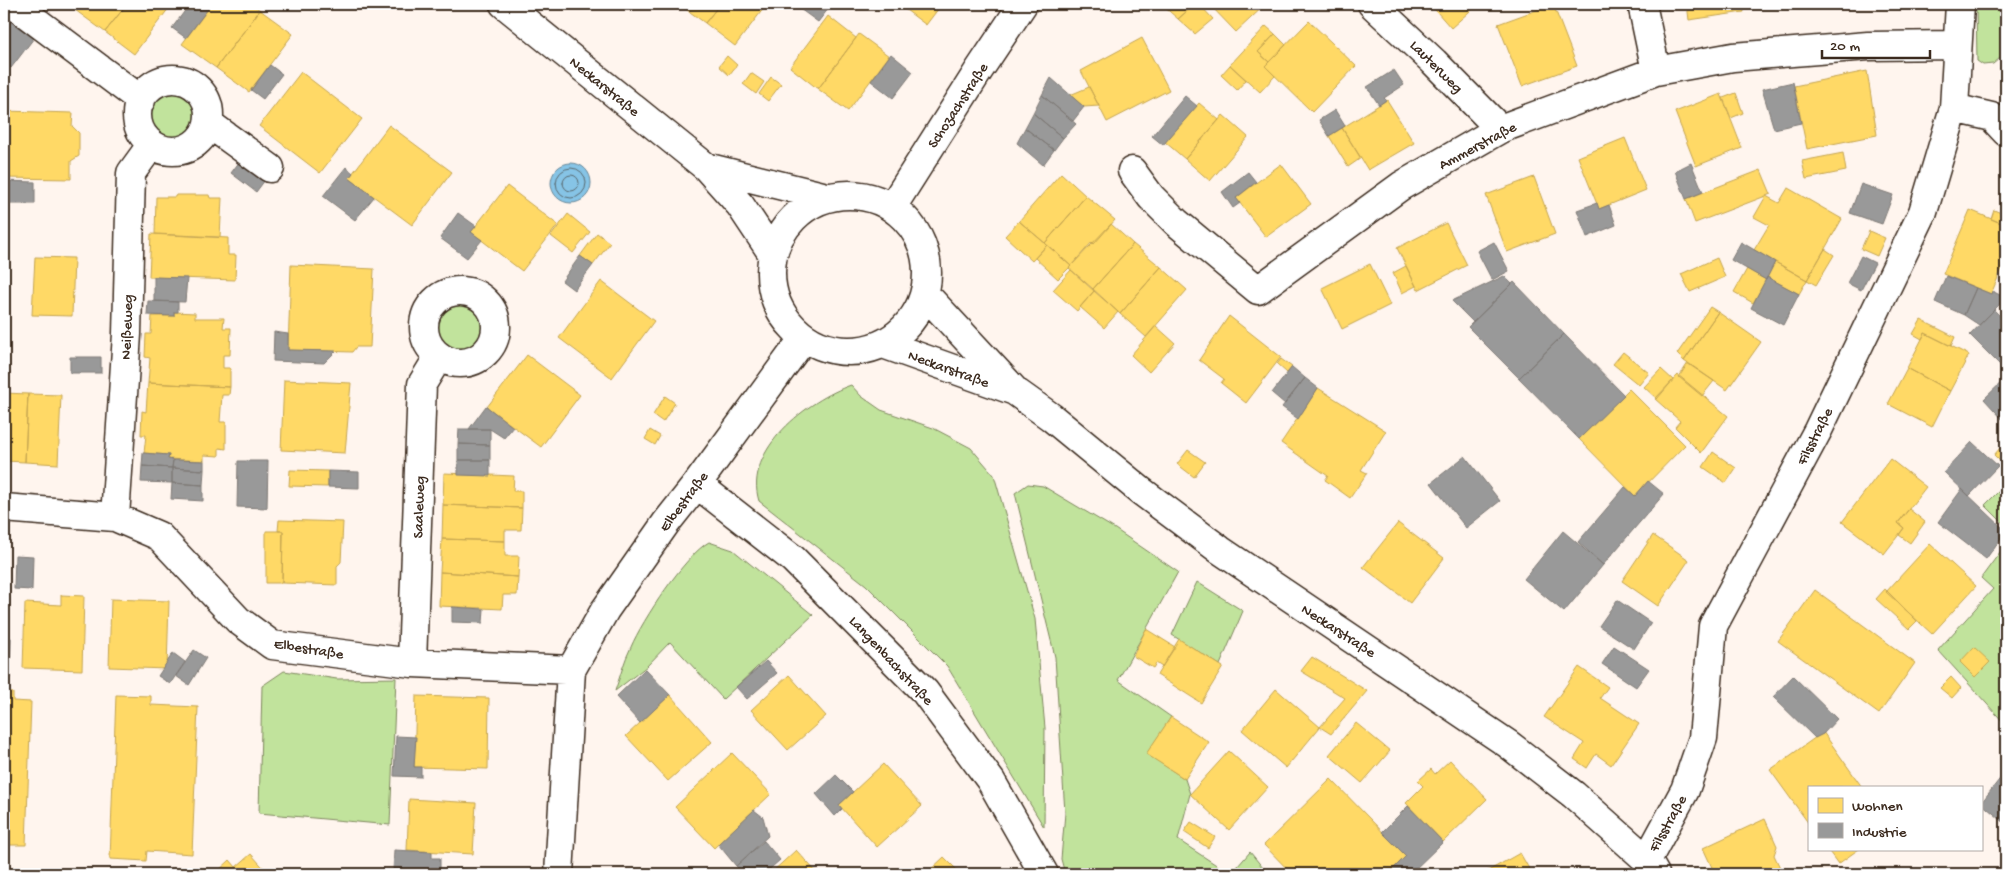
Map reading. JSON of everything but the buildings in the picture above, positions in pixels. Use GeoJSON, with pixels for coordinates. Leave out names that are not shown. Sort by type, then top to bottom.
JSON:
{"type":"FeatureCollection","features":[{"type":"Feature","properties":{"kind":"street"},"geometry":{"type":"LineString","coordinates":[[12,4],[141,100]]}},
{"type":"Feature","properties":{"kind":"street","name":"Neckarstraße"},"geometry":{"type":"LineString","coordinates":[[504,4],[706,167],[740,205],[772,253]]}},
{"type":"Feature","properties":{"kind":"street","name":"Schozachstraße"},"geometry":{"type":"LineString","coordinates":[[892,206],[978,70],[1023,4]]}},
{"type":"Feature","properties":{"kind":"street","name":"Lauterweg"},"geometry":{"type":"LineString","coordinates":[[1372,4],[1434,62],[1500,129]]}},
{"type":"Feature","properties":{"kind":"street"},"geometry":{"type":"LineString","coordinates":[[1642,4],[1656,71]]}},
{"type":"Feature","properties":{"kind":"street","name":"Filsstraße"},"geometry":{"type":"LineString","coordinates":[[1651,867],[1685,790],[1703,738],[1714,626],[1818,430],[1923,212],[1954,108],[1960,4]]}},
{"type":"Feature","properties":{"kind":"street","name":"Ammerstraße"},"geometry":{"type":"LineString","coordinates":[[1132,172],[1150,197],[1176,222],[1258,290],[1401,186],[1500,129],[1656,71],[1752,56],[1868,46],[1957,46]]}},
{"type":"Feature","properties":{"kind":"street"},"geometry":{"type":"LineString","coordinates":[[170,79],[182,80],[192,84],[201,92],[209,112],[208,123],[204,134],[196,143],[186,149],[174,151],[162,149],[152,144],[140,128],[137,117],[141,100],[150,88],[159,82],[170,79]]}},
{"type":"Feature","properties":{"kind":"street"},"geometry":{"type":"LineString","coordinates":[[1954,108],[1992,117],[2006,132]]}},
{"type":"Feature","properties":{"kind":"street"},"geometry":{"type":"LineString","coordinates":[[208,123],[270,168]]}},
{"type":"Feature","properties":{"kind":"street","name":"Neißeweg"},"geometry":{"type":"LineString","coordinates":[[115,517],[127,334],[131,173],[152,144]]}},
{"type":"Feature","properties":{"kind":"street","name":"Neckarstraße"},"geometry":{"type":"LineString","coordinates":[[706,167],[827,197]]}},
{"type":"Feature","properties":{"kind":"street"},"geometry":{"type":"LineString","coordinates":[[861,196],[892,206],[913,228],[926,255],[928,275],[925,294],[910,322],[898,335],[883,344],[850,352],[821,346],[804,338],[788,322],[774,299],[770,275],[772,253],[783,229],[799,212],[827,197],[861,196]]}},
{"type":"Feature","properties":{"kind":"street"},"geometry":{"type":"LineString","coordinates":[[456,291],[471,293],[487,303],[495,324],[492,340],[482,355],[471,361],[460,363],[439,356],[426,339],[424,329],[428,308],[427,292],[456,291]]}},
{"type":"Feature","properties":{"kind":"street","name":"Neckarstraße"},"geometry":{"type":"LineString","coordinates":[[925,294],[1016,392],[1051,417],[1140,491],[1220,550],[1508,744],[1574,795],[1651,867]]}},
{"type":"Feature","properties":{"kind":"street","name":"Elbestraße"},"geometry":{"type":"LineString","coordinates":[[559,874],[571,670],[605,610],[666,523],[697,484],[804,338]]}},
{"type":"Feature","properties":{"kind":"street","name":"Neckarstraße"},"geometry":{"type":"LineString","coordinates":[[883,344],[1016,392]]}},
{"type":"Feature","properties":{"kind":"street","name":"Saaleweg"},"geometry":{"type":"LineString","coordinates":[[412,663],[422,384],[439,356]]}},
{"type":"Feature","properties":{"kind":"street","name":"Langenbachstraße"},"geometry":{"type":"LineString","coordinates":[[697,484],[793,559],[925,692],[991,781],[1044,874]]}},
{"type":"Feature","properties":{"kind":"street","name":"Elbestraße"},"geometry":{"type":"LineString","coordinates":[[4,508],[115,517],[159,536],[238,620],[272,645],[412,663],[571,670]]}},
{"type":"Feature","properties":{"kind":"green space"},"geometry":{"type":"Polygon","coordinates":[[[1976,4],[2006,4],[2006,53],[1993,64],[1983,65],[1977,61],[1976,4]]]}},
{"type":"Feature","properties":{"kind":"green space"},"geometry":{"type":"Polygon","coordinates":[[[169,92],[177,92],[186,96],[192,102],[196,115],[192,128],[186,134],[177,138],[169,138],[160,134],[154,128],[150,119],[150,111],[154,102],[160,96],[169,92]]]}},
{"type":"Feature","properties":{"kind":"green space"},"geometry":{"type":"Polygon","coordinates":[[[455,304],[463,304],[472,308],[478,314],[482,327],[478,340],[472,346],[463,350],[455,350],[446,346],[440,340],[436,331],[436,323],[440,314],[446,308],[455,304]]]}},
{"type":"Feature","properties":{"kind":"green space"},"geometry":{"type":"Polygon","coordinates":[[[851,385],[861,396],[881,410],[933,428],[971,448],[994,475],[1035,619],[1045,728],[1044,827],[947,666],[866,585],[759,501],[757,482],[761,463],[770,446],[783,430],[816,402],[851,385]]]}},
{"type":"Feature","properties":{"kind":"green space"},"geometry":{"type":"Polygon","coordinates":[[[1028,484],[1043,486],[1115,529],[1178,572],[1118,680],[1171,717],[1147,754],[1185,779],[1190,794],[1178,840],[1221,868],[1218,874],[1065,874],[1061,859],[1065,813],[1055,657],[1015,493],[1028,484]]]}},
{"type":"Feature","properties":{"kind":"green space"},"geometry":{"type":"Polygon","coordinates":[[[2006,484],[2006,526],[1985,505],[2006,484]]]}},
{"type":"Feature","properties":{"kind":"green space"},"geometry":{"type":"Polygon","coordinates":[[[709,542],[733,550],[813,615],[723,699],[670,642],[647,666],[615,691],[624,663],[644,621],[688,560],[709,542]]]}},
{"type":"Feature","properties":{"kind":"green space"},"geometry":{"type":"Polygon","coordinates":[[[2006,544],[2006,725],[1938,650],[1993,589],[1981,578],[2006,544]]]}},
{"type":"Feature","properties":{"kind":"green space"},"geometry":{"type":"Polygon","coordinates":[[[1197,582],[1243,611],[1220,665],[1172,635],[1197,582]]]}},
{"type":"Feature","properties":{"kind":"green space"},"geometry":{"type":"Polygon","coordinates":[[[284,671],[337,679],[396,678],[390,825],[259,813],[262,686],[284,671]]]}},
{"type":"Feature","properties":{"kind":"green space"},"geometry":{"type":"Polygon","coordinates":[[[1250,852],[1268,874],[1231,874],[1250,852]]]}},
{"type":"Feature","properties":{"kind":"water"},"geometry":{"type":"Polygon","coordinates":[[[571,163],[585,169],[591,183],[585,197],[571,203],[557,197],[551,183],[557,169],[571,163]]]}}]}
